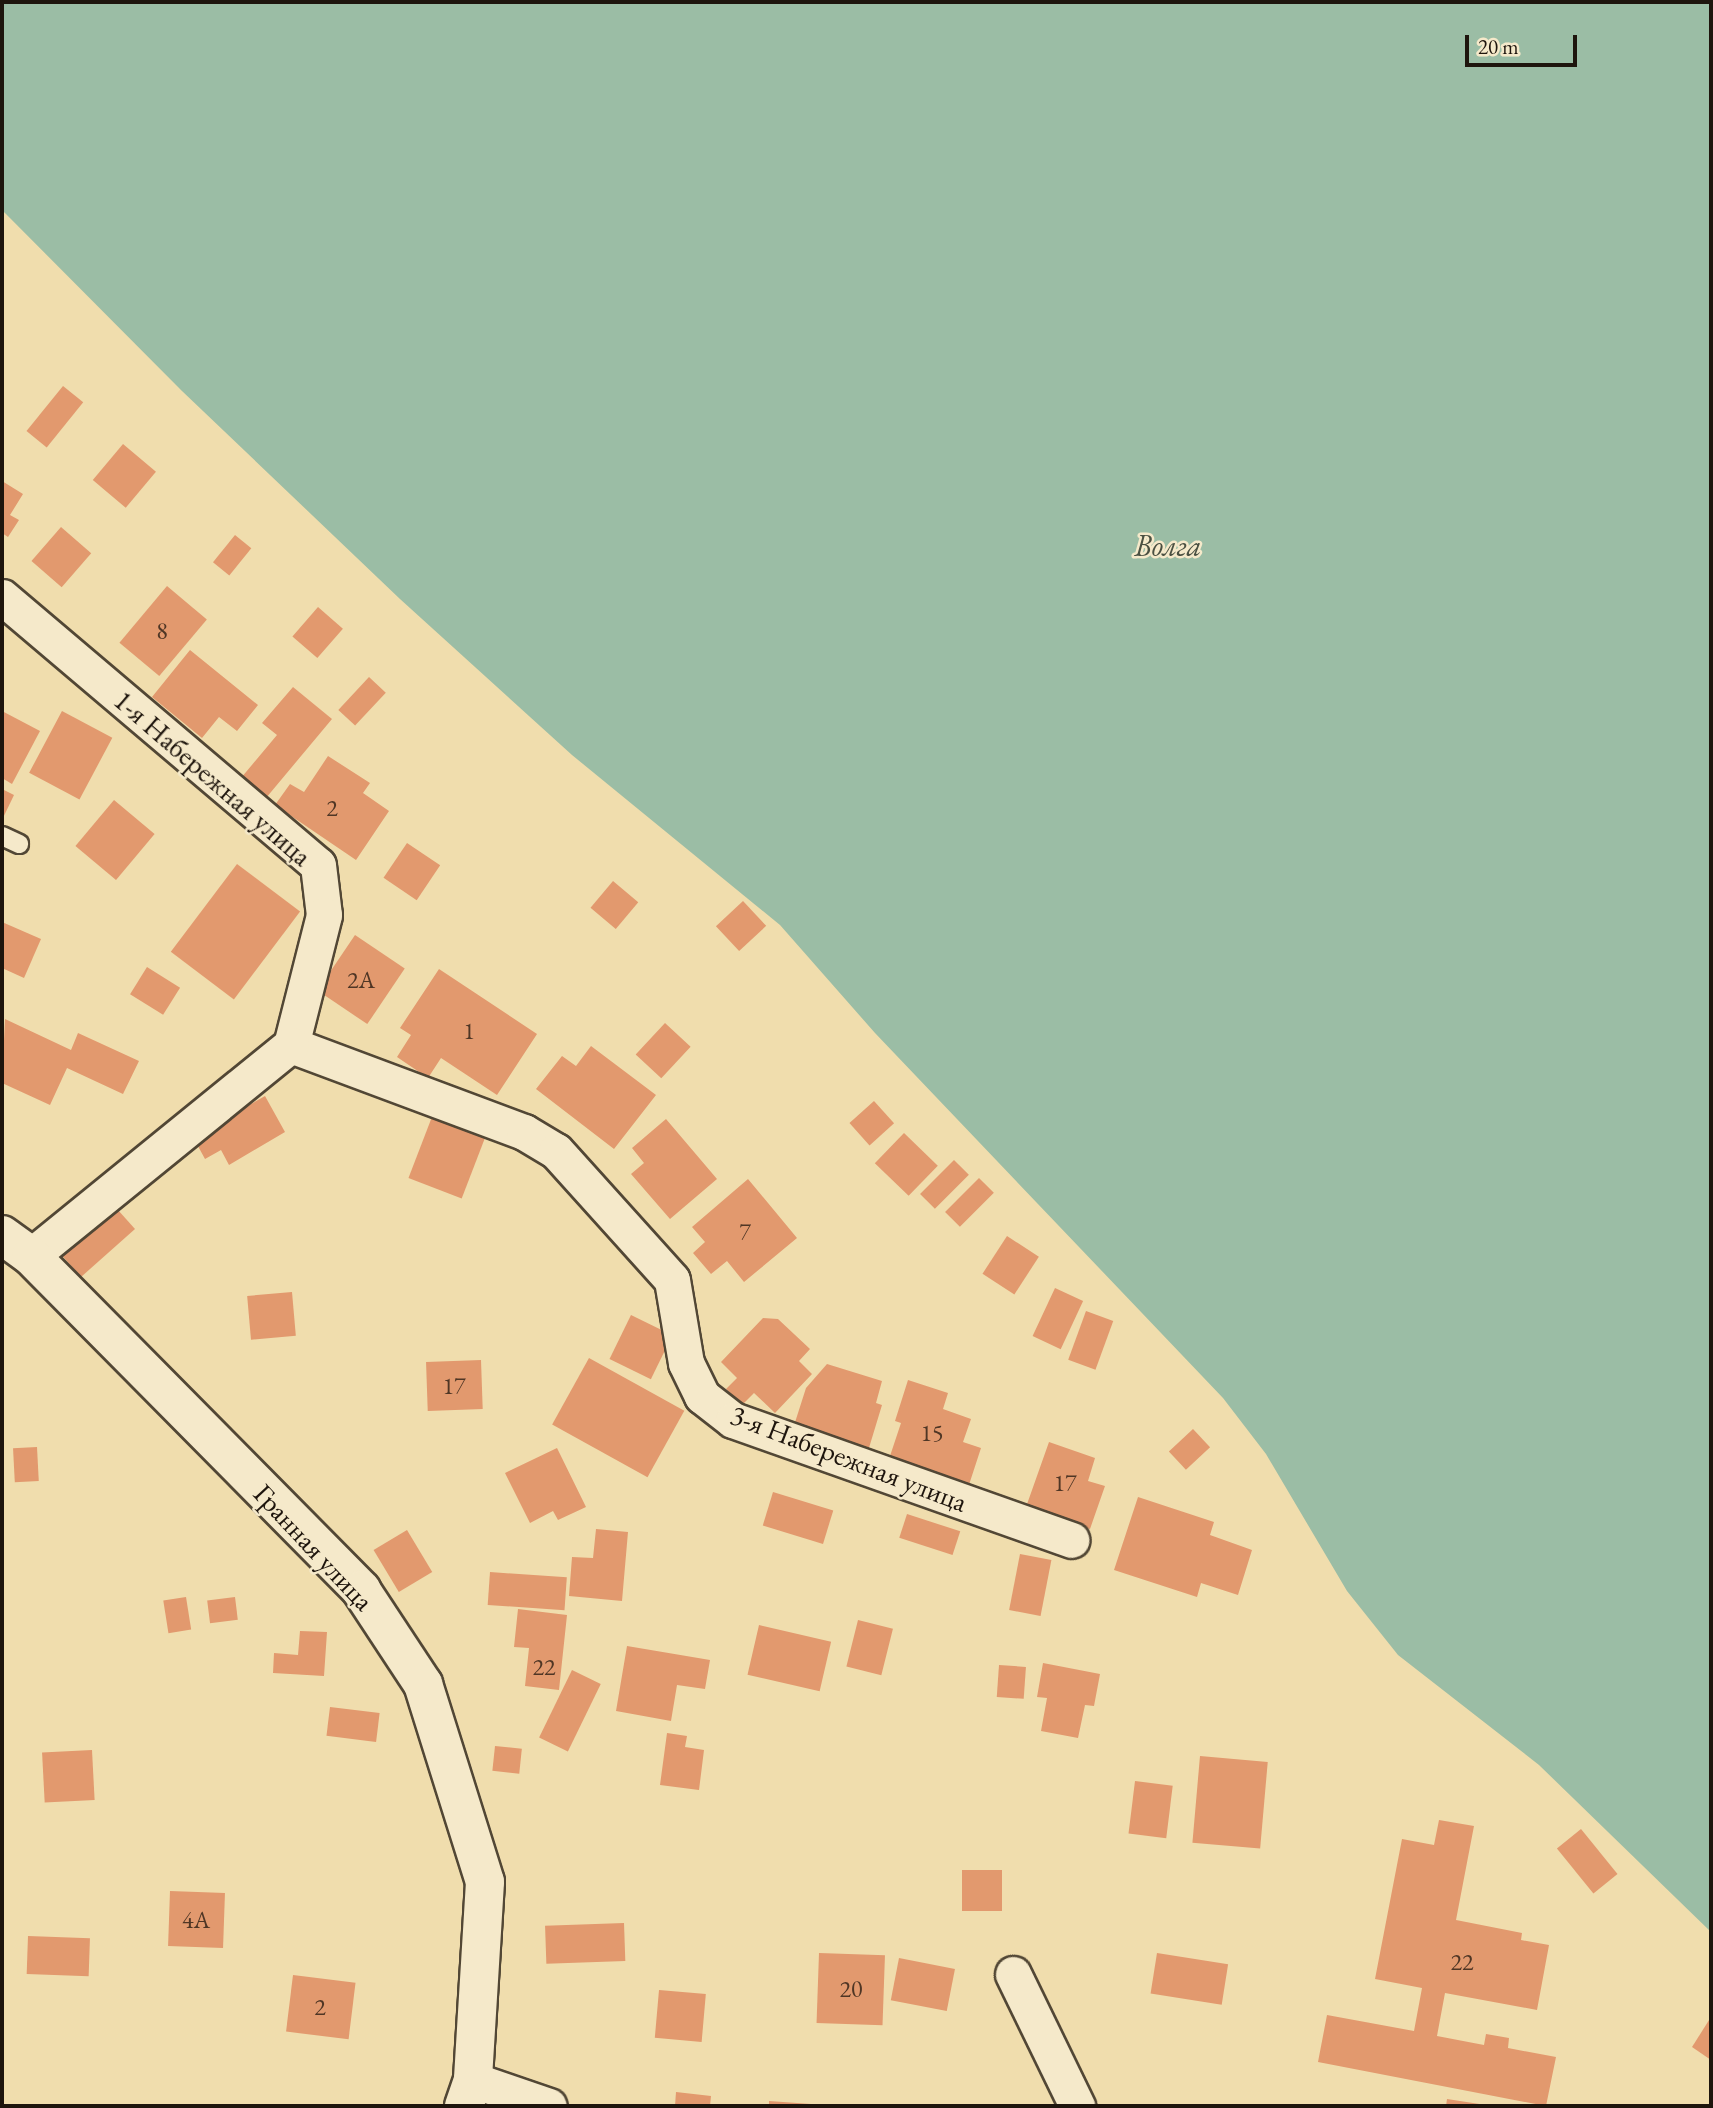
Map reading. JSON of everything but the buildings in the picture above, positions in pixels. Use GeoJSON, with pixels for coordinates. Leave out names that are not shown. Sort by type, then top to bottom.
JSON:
{"type":"FeatureCollection","features":[{"type":"Feature","properties":{"kind":"street","name":"1-я Набережная улица"},"geometry":{"type":"LineString","coordinates":[[2,597],[318,865],[324,915],[291,1045]]}},
{"type":"Feature","properties":{"kind":"street"},"geometry":{"type":"LineString","coordinates":[[16,1245],[291,1045]]}},
{"type":"Feature","properties":{"kind":"street","name":"3-я Набережная улица"},"geometry":{"type":"LineString","coordinates":[[291,1045],[524,1132],[556,1151],[672,1280],[686,1363],[702,1396],[733,1420],[1071,1540]]}},
{"type":"Feature","properties":{"kind":"street","name":"Гранная улица"},"geometry":{"type":"LineString","coordinates":[[16,1245],[361,1590],[423,1684],[485,1882],[469,2093]]}},
{"type":"Feature","properties":{"kind":"street"},"geometry":{"type":"LineString","coordinates":[[1013,1974],[1077,2106]]}},
{"type":"Feature","properties":{"kind":"street"},"geometry":{"type":"LineString","coordinates":[[469,2093],[549,2106]]}},
{"type":"Feature","properties":{"kind":"lane"},"geometry":{"type":"LineString","coordinates":[[2,836],[19,844]]}},
{"type":"Feature","properties":{"kind":"water","name":"Волга"},"geometry":{"type":"Polygon","coordinates":[[[2,2],[1711,2],[1711,1932],[1539,1765],[1398,1655],[1347,1591],[1266,1454],[1223,1398],[875,1033],[780,925],[572,755],[400,599],[182,391],[2,210],[2,2]]]}}]}
